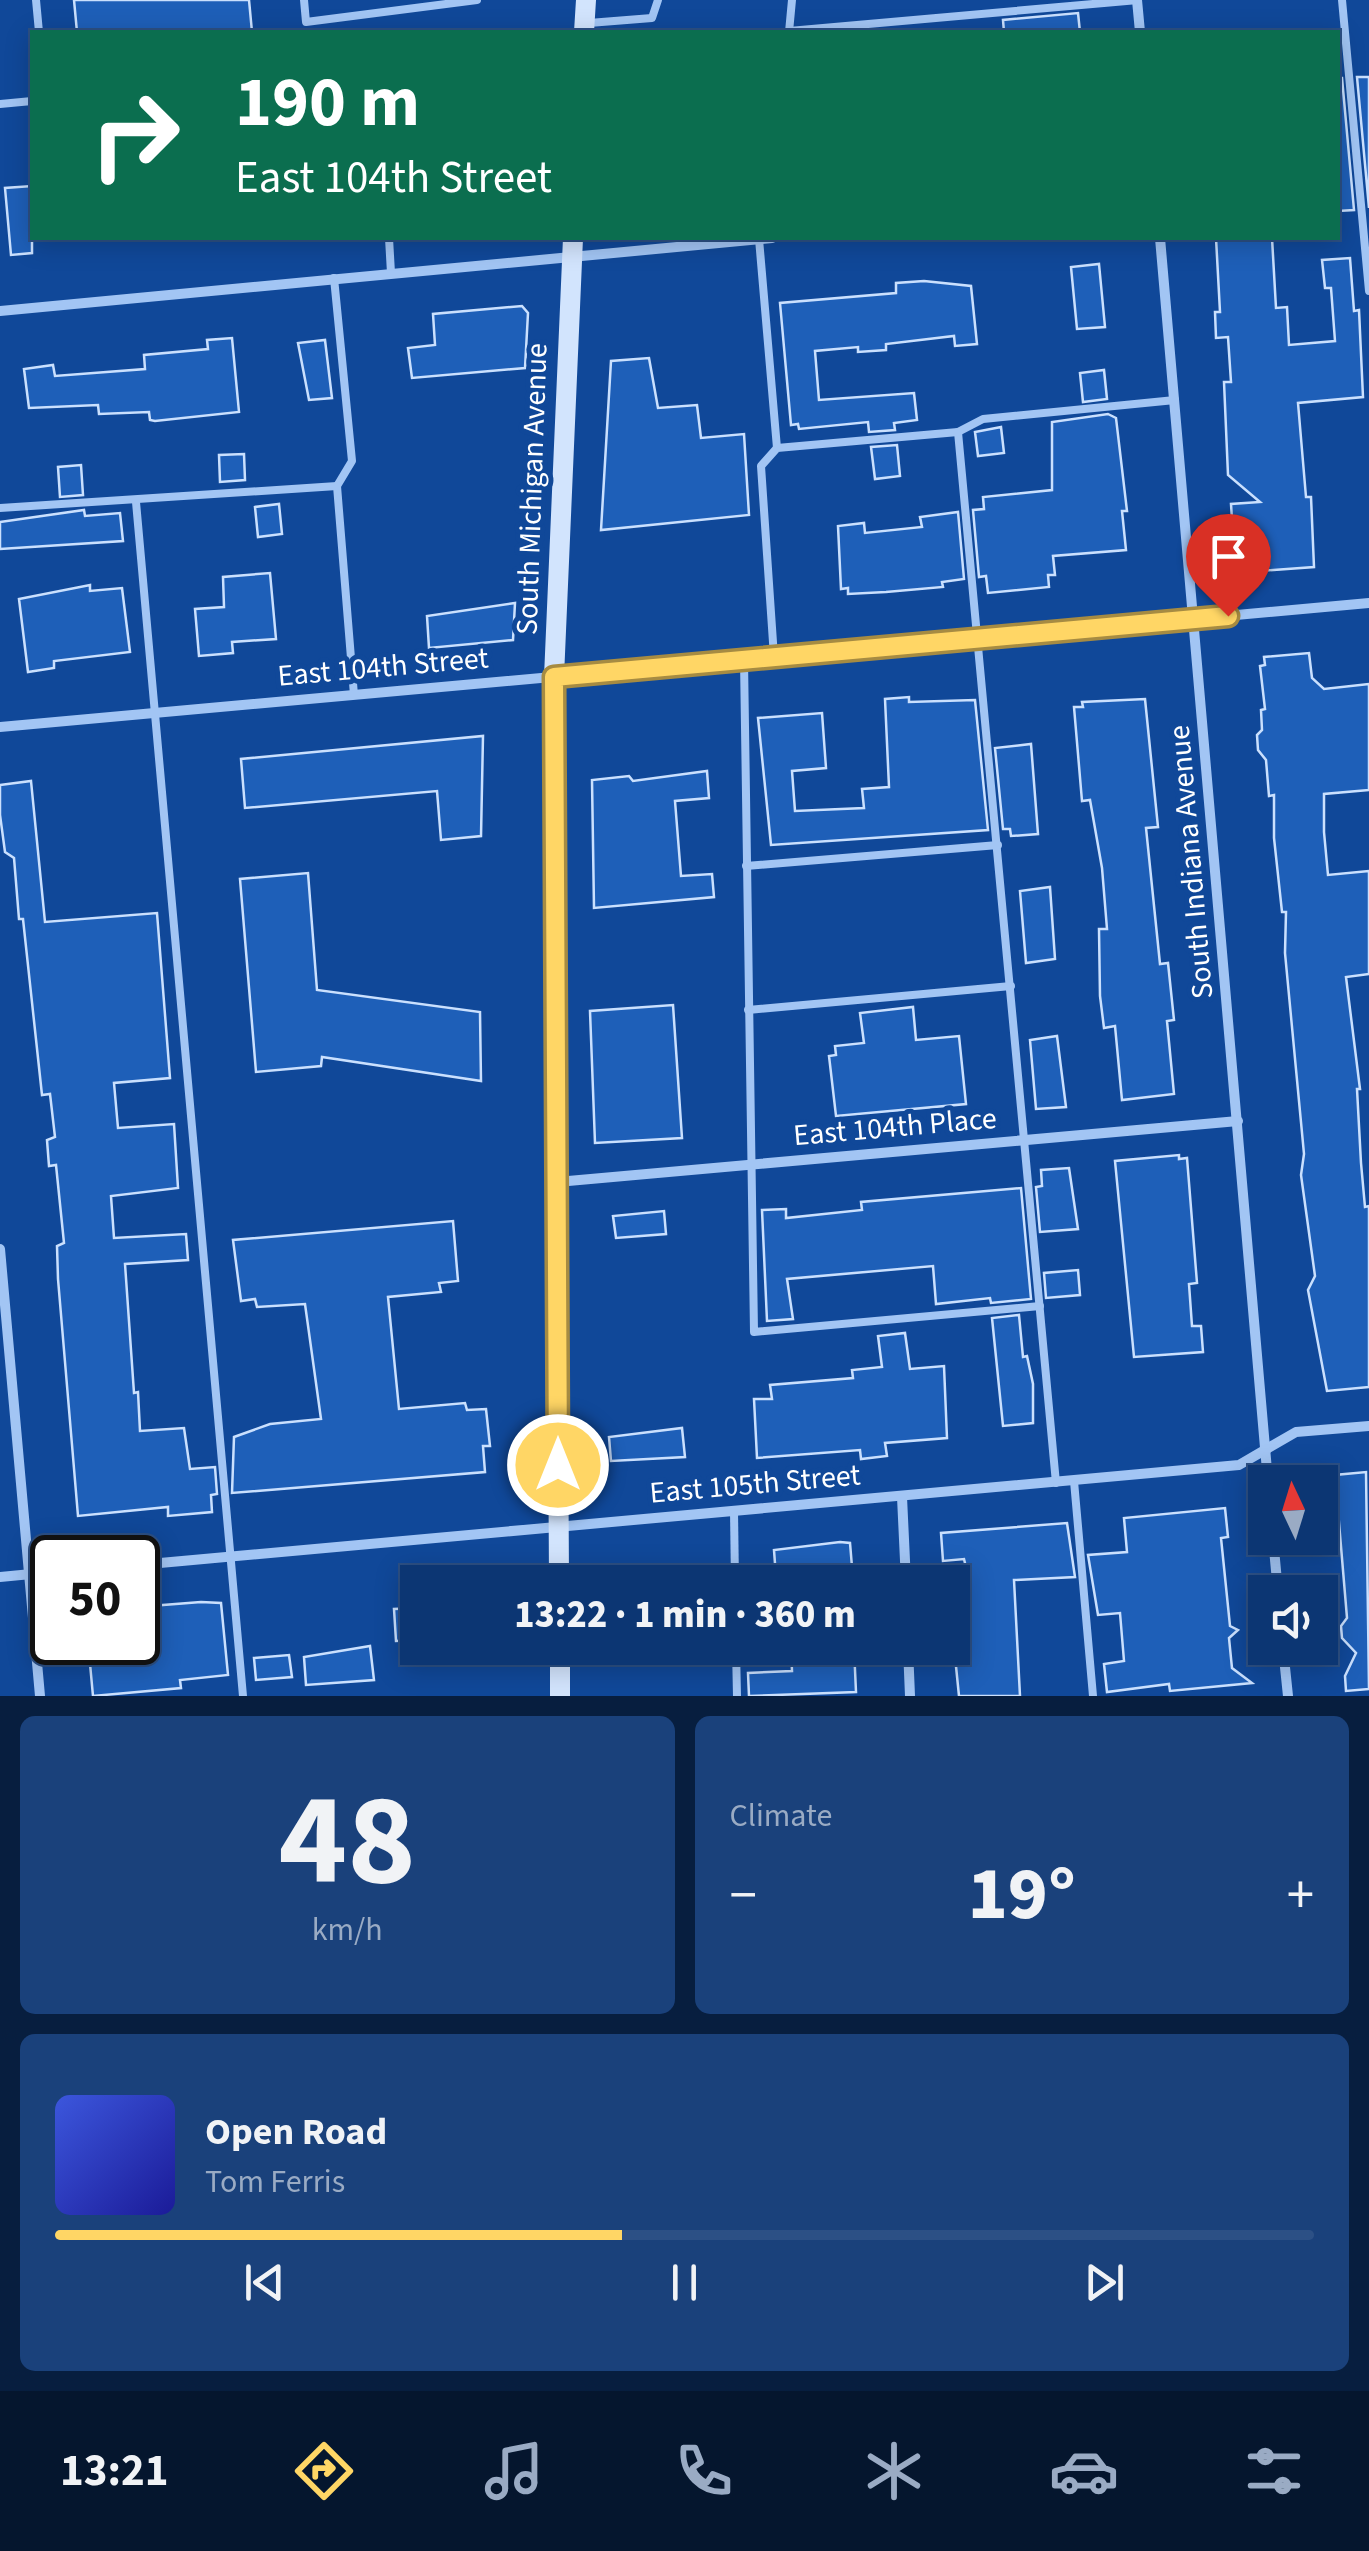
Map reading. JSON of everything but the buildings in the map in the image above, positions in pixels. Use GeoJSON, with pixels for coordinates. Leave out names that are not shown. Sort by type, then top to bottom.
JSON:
{"type":"FeatureCollection","features":[{"type":"Feature","properties":{"kind":"main road"},"geometry":{"type":"LineString","coordinates":[[584,28],[586,0]]}},
{"type":"Feature","properties":{"kind":"main road","name":"South Michigan Avenue"},"geometry":{"type":"LineString","coordinates":[[559,1565],[554,677],[572,246]]}},
{"type":"Feature","properties":{"kind":"main road"},"geometry":{"type":"LineString","coordinates":[[560,1665],[560,1696]]}},
{"type":"Feature","properties":{"kind":"street"},"geometry":{"type":"LineString","coordinates":[[1137,0],[1140,30]]}},
{"type":"Feature","properties":{"kind":"street"},"geometry":{"type":"LineString","coordinates":[[0,311],[391,273],[572,246],[731,240]]}},
{"type":"Feature","properties":{"kind":"street","name":"South Indiana Avenue"},"geometry":{"type":"LineString","coordinates":[[1160,240],[1266,1465]]}},
{"type":"Feature","properties":{"kind":"street","name":"East 104th Street"},"geometry":{"type":"LineString","coordinates":[[0,726],[1369,603]]}},
{"type":"Feature","properties":{"kind":"street","name":"East 104th Place"},"geometry":{"type":"LineString","coordinates":[[557,1182],[1238,1121]]}},
{"type":"Feature","properties":{"kind":"street"},"geometry":{"type":"LineString","coordinates":[[0,1250],[30,1574],[0,1577]]}},
{"type":"Feature","properties":{"kind":"street","name":"East 105th Street"},"geometry":{"type":"LineString","coordinates":[[160,1563],[1239,1465],[1296,1432],[1369,1426]]}},
{"type":"Feature","properties":{"kind":"street"},"geometry":{"type":"LineString","coordinates":[[902,1497],[905,1565]]}},
{"type":"Feature","properties":{"kind":"street"},"geometry":{"type":"LineString","coordinates":[[37,1665],[40,1696]]}},
{"type":"Feature","properties":{"kind":"street"},"geometry":{"type":"LineString","coordinates":[[909,1665],[910,1696]]}},
{"type":"Feature","properties":{"kind":"street"},"geometry":{"type":"LineString","coordinates":[[1285,1665],[1288,1696]]}},
{"type":"Feature","properties":{"kind":"lane"},"geometry":{"type":"LineString","coordinates":[[36,0],[40,30]]}},
{"type":"Feature","properties":{"kind":"lane"},"geometry":{"type":"LineString","coordinates":[[304,0],[306,22],[476,0]]}},
{"type":"Feature","properties":{"kind":"lane"},"geometry":{"type":"LineString","coordinates":[[584,28],[652,18],[658,0]]}},
{"type":"Feature","properties":{"kind":"lane"},"geometry":{"type":"LineString","coordinates":[[789,30],[792,0]]}},
{"type":"Feature","properties":{"kind":"lane"},"geometry":{"type":"LineString","coordinates":[[811,30],[1137,0]]}},
{"type":"Feature","properties":{"kind":"lane"},"geometry":{"type":"LineString","coordinates":[[1342,0],[1369,291]]}},
{"type":"Feature","properties":{"kind":"lane"},"geometry":{"type":"LineString","coordinates":[[0,104],[30,101]]}},
{"type":"Feature","properties":{"kind":"lane"},"geometry":{"type":"LineString","coordinates":[[388,240],[391,273]]}},
{"type":"Feature","properties":{"kind":"lane"},"geometry":{"type":"LineString","coordinates":[[758,240],[777,448]]}},
{"type":"Feature","properties":{"kind":"lane"},"geometry":{"type":"LineString","coordinates":[[334,278],[352,462],[337,486],[354,695]]}},
{"type":"Feature","properties":{"kind":"lane"},"geometry":{"type":"LineString","coordinates":[[774,657],[761,466],[777,448],[958,432],[983,419],[1175,400]]}},
{"type":"Feature","properties":{"kind":"lane"},"geometry":{"type":"LineString","coordinates":[[958,432],[1056,1482]]}},
{"type":"Feature","properties":{"kind":"lane"},"geometry":{"type":"LineString","coordinates":[[0,508],[337,486]]}},
{"type":"Feature","properties":{"kind":"lane"},"geometry":{"type":"LineString","coordinates":[[136,502],[243,1696]]}},
{"type":"Feature","properties":{"kind":"lane"},"geometry":{"type":"LineString","coordinates":[[744,660],[754,1332],[1040,1306]]}},
{"type":"Feature","properties":{"kind":"lane"},"geometry":{"type":"LineString","coordinates":[[746,866],[998,845]]}},
{"type":"Feature","properties":{"kind":"lane"},"geometry":{"type":"LineString","coordinates":[[748,1010],[1011,986]]}},
{"type":"Feature","properties":{"kind":"lane"},"geometry":{"type":"LineString","coordinates":[[1074,1481],[1093,1696]]}},
{"type":"Feature","properties":{"kind":"lane"},"geometry":{"type":"LineString","coordinates":[[734,1512],[735,1565]]}},
{"type":"Feature","properties":{"kind":"lane"},"geometry":{"type":"LineString","coordinates":[[736,1665],[737,1696]]}},
{"type":"Feature","properties":{"kind":"route"},"geometry":{"type":"LineString","coordinates":[[558,1465],[554,677],[1228,616]]}}]}
